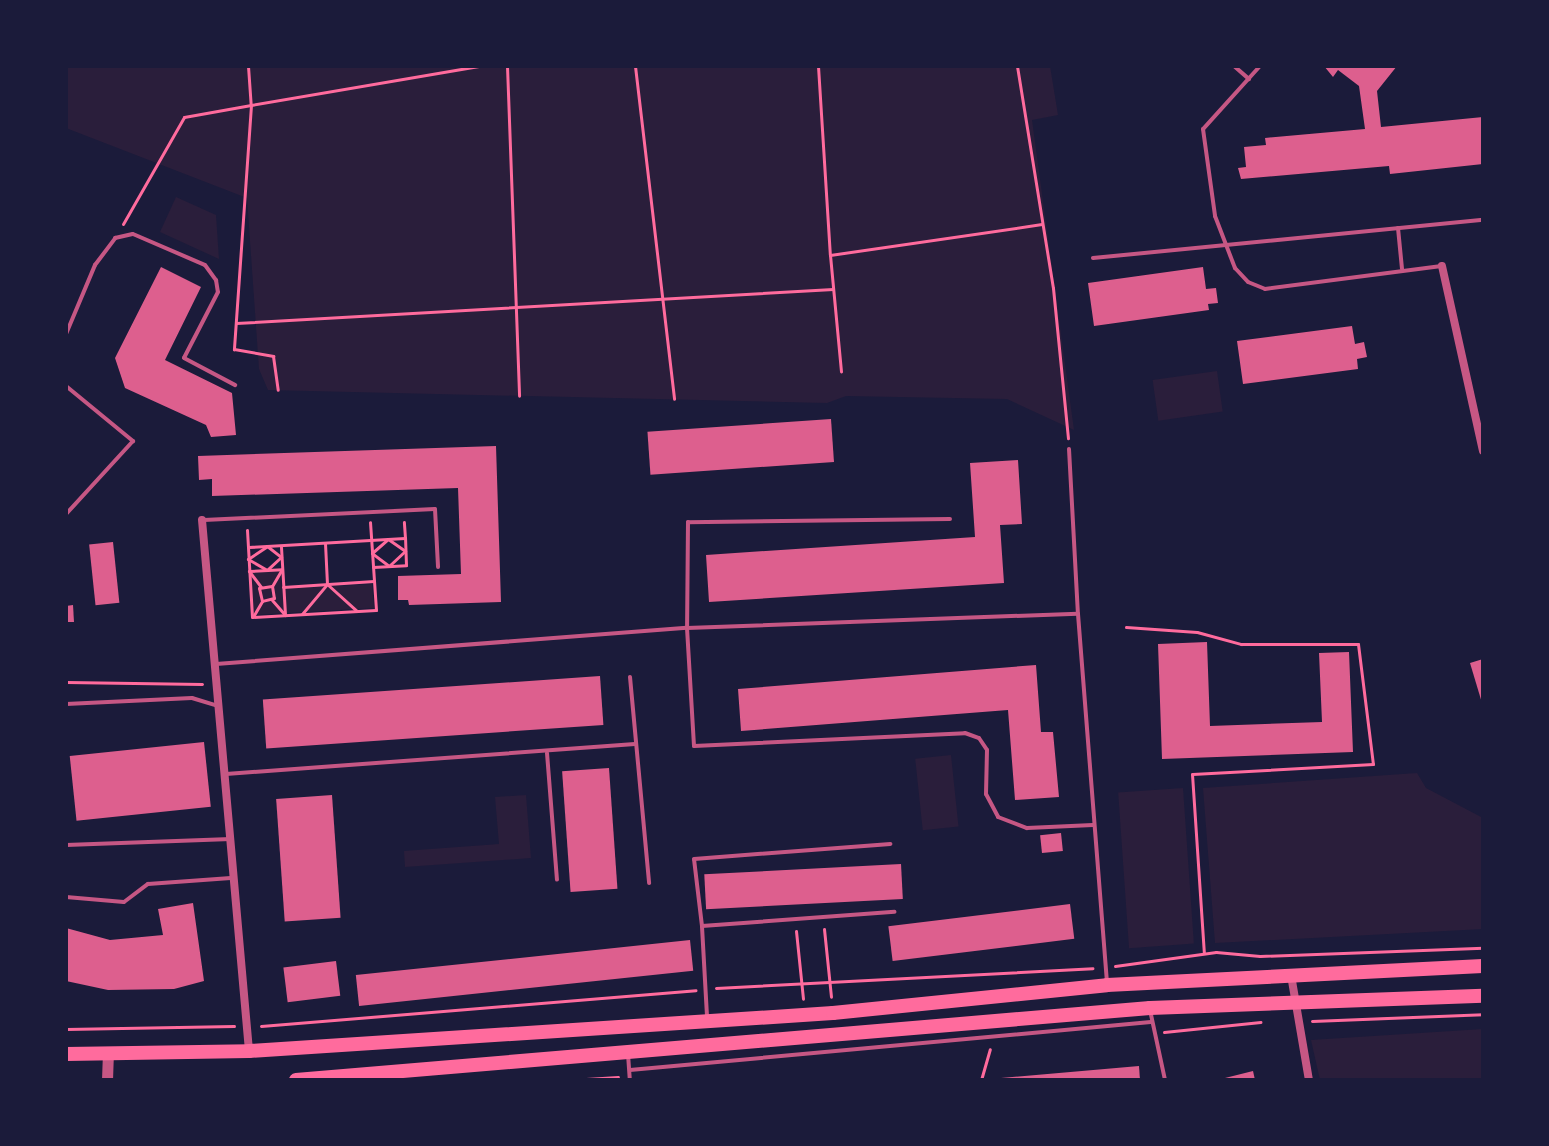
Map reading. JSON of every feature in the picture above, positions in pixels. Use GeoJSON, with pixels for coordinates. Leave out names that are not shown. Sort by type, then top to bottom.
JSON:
{"type":"FeatureCollection","features":[{"type":"Feature","properties":{"kind":"main road"},"geometry":{"type":"LineString","coordinates":[[66,1054],[249,1051],[707,1022],[1107,985],[1483,966]]}},
{"type":"Feature","properties":{"kind":"main road"},"geometry":{"type":"LineString","coordinates":[[296,1080],[628,1052],[1150,1015],[1292,1001],[1483,996]]}},
{"type":"Feature","properties":{"kind":"street"},"geometry":{"type":"LineString","coordinates":[[1442,266],[1483,451]]}},
{"type":"Feature","properties":{"kind":"street"},"geometry":{"type":"LineString","coordinates":[[202,520],[249,1051]]}},
{"type":"Feature","properties":{"kind":"street"},"geometry":{"type":"LineString","coordinates":[[1291,974],[1292,1001],[1309,1080]]}},
{"type":"Feature","properties":{"kind":"street"},"geometry":{"type":"LineString","coordinates":[[107,1080],[108,1055]]}},
{"type":"Feature","properties":{"kind":"lane"},"geometry":{"type":"LineString","coordinates":[[1234,66],[1249,79]]}},
{"type":"Feature","properties":{"kind":"lane"},"geometry":{"type":"LineString","coordinates":[[1260,66],[1203,129],[1222,245],[1248,282],[1265,289],[1442,266]]}},
{"type":"Feature","properties":{"kind":"lane"},"geometry":{"type":"LineString","coordinates":[[1093,258],[1483,220]]}},
{"type":"Feature","properties":{"kind":"lane"},"geometry":{"type":"LineString","coordinates":[[1398,228],[1402,269]]}},
{"type":"Feature","properties":{"kind":"lane"},"geometry":{"type":"LineString","coordinates":[[66,334],[95,265],[115,238],[133,234],[147,238],[205,265],[218,292],[184,358],[235,385]]}},
{"type":"Feature","properties":{"kind":"lane"},"geometry":{"type":"LineString","coordinates":[[66,386],[133,441],[66,514]]}},
{"type":"Feature","properties":{"kind":"lane"},"geometry":{"type":"LineString","coordinates":[[1069,449],[1094,825],[1109,968],[1107,985]]}},
{"type":"Feature","properties":{"kind":"lane"},"geometry":{"type":"LineString","coordinates":[[202,520],[435,509],[438,567]]}},
{"type":"Feature","properties":{"kind":"lane"},"geometry":{"type":"LineString","coordinates":[[950,519],[688,522],[687,628],[694,746],[965,733],[979,738],[987,750],[986,794],[998,817],[1027,828],[1094,825]]}},
{"type":"Feature","properties":{"kind":"lane"},"geometry":{"type":"LineString","coordinates":[[216,664],[687,628],[1078,614]]}},
{"type":"Feature","properties":{"kind":"lane"},"geometry":{"type":"LineString","coordinates":[[630,677],[649,883]]}},
{"type":"Feature","properties":{"kind":"lane"},"geometry":{"type":"LineString","coordinates":[[66,704],[192,698],[220,707]]}},
{"type":"Feature","properties":{"kind":"lane"},"geometry":{"type":"LineString","coordinates":[[226,774],[547,753],[635,744]]}},
{"type":"Feature","properties":{"kind":"lane"},"geometry":{"type":"LineString","coordinates":[[547,753],[557,880]]}},
{"type":"Feature","properties":{"kind":"lane"},"geometry":{"type":"LineString","coordinates":[[66,845],[231,839]]}},
{"type":"Feature","properties":{"kind":"lane"},"geometry":{"type":"LineString","coordinates":[[707,1022],[702,926],[694,859],[890,844]]}},
{"type":"Feature","properties":{"kind":"lane"},"geometry":{"type":"LineString","coordinates":[[66,897],[124,902],[148,884],[234,878]]}},
{"type":"Feature","properties":{"kind":"lane"},"geometry":{"type":"LineString","coordinates":[[702,926],[894,912]]}},
{"type":"Feature","properties":{"kind":"lane"},"geometry":{"type":"LineString","coordinates":[[630,1070],[1150,1015],[1165,1080]]}},
{"type":"Feature","properties":{"kind":"lane"},"geometry":{"type":"LineString","coordinates":[[628,1052],[630,1080]]}},
{"type":"Feature","properties":{"kind":"path"},"geometry":{"type":"LineString","coordinates":[[248,66],[251,105],[234,349],[273,356],[278,390]]}},
{"type":"Feature","properties":{"kind":"path"},"geometry":{"type":"LineString","coordinates":[[115,238],[184,117],[479,66]]}},
{"type":"Feature","properties":{"kind":"path"},"geometry":{"type":"LineString","coordinates":[[507,66],[519,396]]}},
{"type":"Feature","properties":{"kind":"path"},"geometry":{"type":"LineString","coordinates":[[635,66],[674,399]]}},
{"type":"Feature","properties":{"kind":"path"},"geometry":{"type":"LineString","coordinates":[[818,66],[841,371]]}},
{"type":"Feature","properties":{"kind":"path"},"geometry":{"type":"LineString","coordinates":[[1017,66],[1042,224],[1069,449]]}},
{"type":"Feature","properties":{"kind":"path"},"geometry":{"type":"LineString","coordinates":[[830,255],[1042,224]]}},
{"type":"Feature","properties":{"kind":"path"},"geometry":{"type":"LineString","coordinates":[[236,323],[833,289]]}},
{"type":"Feature","properties":{"kind":"path"},"geometry":{"type":"LineString","coordinates":[[373,567],[406,565],[403,510]]}},
{"type":"Feature","properties":{"kind":"path"},"geometry":{"type":"LineString","coordinates":[[252,617],[376,610],[370,512]]}},
{"type":"Feature","properties":{"kind":"path"},"geometry":{"type":"LineString","coordinates":[[246,518],[252,617]]}},
{"type":"Feature","properties":{"kind":"path"},"geometry":{"type":"LineString","coordinates":[[248,547],[405,538]]}},
{"type":"Feature","properties":{"kind":"path"},"geometry":{"type":"LineString","coordinates":[[388,539],[405,551]]}},
{"type":"Feature","properties":{"kind":"path"},"geometry":{"type":"LineString","coordinates":[[372,553],[388,539]]}},
{"type":"Feature","properties":{"kind":"path"},"geometry":{"type":"LineString","coordinates":[[302,615],[327,584],[325,543]]}},
{"type":"Feature","properties":{"kind":"path"},"geometry":{"type":"LineString","coordinates":[[267,546],[281,557]]}},
{"type":"Feature","properties":{"kind":"path"},"geometry":{"type":"LineString","coordinates":[[248,559],[267,546]]}},
{"type":"Feature","properties":{"kind":"path"},"geometry":{"type":"LineString","coordinates":[[281,546],[285,615]]}},
{"type":"Feature","properties":{"kind":"path"},"geometry":{"type":"LineString","coordinates":[[389,566],[405,551]]}},
{"type":"Feature","properties":{"kind":"path"},"geometry":{"type":"LineString","coordinates":[[372,553],[389,566]]}},
{"type":"Feature","properties":{"kind":"path"},"geometry":{"type":"LineString","coordinates":[[267,570],[281,557]]}},
{"type":"Feature","properties":{"kind":"path"},"geometry":{"type":"LineString","coordinates":[[248,559],[267,570]]}},
{"type":"Feature","properties":{"kind":"path"},"geometry":{"type":"LineString","coordinates":[[249,571],[282,569]]}},
{"type":"Feature","properties":{"kind":"path"},"geometry":{"type":"LineString","coordinates":[[282,569],[272,586],[272,600],[285,615]]}},
{"type":"Feature","properties":{"kind":"path"},"geometry":{"type":"LineString","coordinates":[[249,571],[261,587],[262,601],[252,617]]}},
{"type":"Feature","properties":{"kind":"path"},"geometry":{"type":"LineString","coordinates":[[283,587],[374,581]]}},
{"type":"Feature","properties":{"kind":"path"},"geometry":{"type":"LineString","coordinates":[[327,584],[357,611]]}},
{"type":"Feature","properties":{"kind":"path"},"geometry":{"type":"LineString","coordinates":[[261,587],[272,586]]}},
{"type":"Feature","properties":{"kind":"path"},"geometry":{"type":"LineString","coordinates":[[262,601],[272,600]]}},
{"type":"Feature","properties":{"kind":"path"},"geometry":{"type":"LineString","coordinates":[[1126,627],[1197,632],[1241,644],[1358,644],[1373,764],[1192,774],[1204,953]]}},
{"type":"Feature","properties":{"kind":"path"},"geometry":{"type":"LineString","coordinates":[[66,682],[218,684]]}},
{"type":"Feature","properties":{"kind":"path"},"geometry":{"type":"LineString","coordinates":[[823,917],[829,982]]}},
{"type":"Feature","properties":{"kind":"path"},"geometry":{"type":"LineString","coordinates":[[795,919],[801,984]]}},
{"type":"Feature","properties":{"kind":"path"},"geometry":{"type":"LineString","coordinates":[[66,1029],[246,1026],[706,989],[1109,968],[1204,953],[1260,956],[1483,948]]}},
{"type":"Feature","properties":{"kind":"path"},"geometry":{"type":"LineString","coordinates":[[981,1080],[990,1046]]}},
{"type":"Feature","properties":{"kind":"shaded area"},"geometry":{"type":"Polygon","coordinates":[[[66,66],[1050,66],[1058,115],[1032,120],[1074,430],[1007,399],[846,396],[827,403],[268,390],[259,369],[247,198],[66,128],[66,66]]]}},
{"type":"Feature","properties":{"kind":"shaded area"},"geometry":{"type":"Polygon","coordinates":[[[176,197],[216,215],[219,259],[160,232],[176,197]]]}},
{"type":"Feature","properties":{"kind":"shaded area"},"geometry":{"type":"Polygon","coordinates":[[[1217,371],[1223,412],[1158,421],[1153,380],[1217,371]]]}},
{"type":"Feature","properties":{"kind":"shaded area"},"geometry":{"type":"Polygon","coordinates":[[[280,570],[282,589],[372,584],[374,608],[253,615],[251,572],[280,570]]]}},
{"type":"Feature","properties":{"kind":"shaded area"},"geometry":{"type":"Polygon","coordinates":[[[951,755],[959,827],[923,830],[915,759],[951,755]]]}},
{"type":"Feature","properties":{"kind":"shaded area"},"geometry":{"type":"Polygon","coordinates":[[[1417,773],[1426,788],[1483,818],[1483,929],[1215,943],[1203,788],[1417,773]]]}},
{"type":"Feature","properties":{"kind":"shaded area"},"geometry":{"type":"Polygon","coordinates":[[[1183,788],[1194,944],[1129,948],[1118,793],[1183,788]]]}},
{"type":"Feature","properties":{"kind":"shaded area"},"geometry":{"type":"Polygon","coordinates":[[[526,795],[531,858],[405,867],[404,851],[499,844],[495,797],[526,795]]]}},
{"type":"Feature","properties":{"kind":"shaded area"},"geometry":{"type":"Polygon","coordinates":[[[1483,1029],[1483,1080],[1320,1080],[1311,1040],[1483,1029]]]}},
{"type":"Feature","properties":{"kind":"building"},"geometry":{"type":"Polygon","coordinates":[[[1324,66],[1397,66],[1377,91],[1381,127],[1483,117],[1483,164],[1390,174],[1389,166],[1241,179],[1238,168],[1246,167],[1244,147],[1266,145],[1265,138],[1365,129],[1359,86],[1338,70],[1333,77],[1324,66]]]}},
{"type":"Feature","properties":{"kind":"building"},"geometry":{"type":"Polygon","coordinates":[[[161,267],[201,287],[165,360],[232,393],[236,435],[211,437],[206,425],[125,388],[115,358],[161,267]]]}},
{"type":"Feature","properties":{"kind":"building"},"geometry":{"type":"Polygon","coordinates":[[[1203,267],[1206,289],[1216,288],[1218,303],[1208,304],[1209,310],[1094,326],[1088,283],[1203,267]]]}},
{"type":"Feature","properties":{"kind":"building"},"geometry":{"type":"Polygon","coordinates":[[[1352,326],[1355,344],[1364,342],[1367,357],[1357,359],[1358,369],[1243,384],[1237,341],[1352,326]]]}},
{"type":"Feature","properties":{"kind":"building"},"geometry":{"type":"Polygon","coordinates":[[[831,419],[834,462],[650,475],[647,432],[831,419]]]}},
{"type":"Feature","properties":{"kind":"building"},"geometry":{"type":"Polygon","coordinates":[[[496,446],[501,602],[409,605],[408,600],[398,600],[398,576],[461,574],[458,488],[212,496],[212,479],[199,480],[198,456],[496,446]]]}},
{"type":"Feature","properties":{"kind":"building"},"geometry":{"type":"Polygon","coordinates":[[[1018,460],[1022,524],[1000,525],[1004,583],[709,602],[706,555],[975,537],[970,463],[1018,460]]]}},
{"type":"Feature","properties":{"kind":"building"},"geometry":{"type":"Polygon","coordinates":[[[113,542],[119,603],[96,605],[89,545],[113,542]]]}},
{"type":"Feature","properties":{"kind":"building"},"geometry":{"type":"Polygon","coordinates":[[[73,605],[74,622],[66,622],[66,606],[73,605]]]}},
{"type":"Feature","properties":{"kind":"building"},"geometry":{"type":"Polygon","coordinates":[[[1207,642],[1210,726],[1322,722],[1319,653],[1349,652],[1353,752],[1162,759],[1158,644],[1207,642]]]}},
{"type":"Feature","properties":{"kind":"building"},"geometry":{"type":"Polygon","coordinates":[[[1483,659],[1483,703],[1482,703],[1470,663],[1483,659]]]}},
{"type":"Feature","properties":{"kind":"building"},"geometry":{"type":"Polygon","coordinates":[[[1036,665],[1041,732],[1053,732],[1059,797],[1015,800],[1008,710],[741,731],[738,689],[1036,665]]]}},
{"type":"Feature","properties":{"kind":"building"},"geometry":{"type":"Polygon","coordinates":[[[600,676],[603,725],[266,748],[263,700],[600,676]]]}},
{"type":"Feature","properties":{"kind":"building"},"geometry":{"type":"Polygon","coordinates":[[[204,742],[211,807],[77,821],[70,756],[204,742]]]}},
{"type":"Feature","properties":{"kind":"building"},"geometry":{"type":"Polygon","coordinates":[[[609,768],[617,889],[571,892],[562,771],[609,768]]]}},
{"type":"Feature","properties":{"kind":"building"},"geometry":{"type":"Polygon","coordinates":[[[332,795],[341,918],[285,922],[276,799],[332,795]]]}},
{"type":"Feature","properties":{"kind":"building"},"geometry":{"type":"Polygon","coordinates":[[[1061,833],[1063,851],[1042,853],[1040,835],[1061,833]]]}},
{"type":"Feature","properties":{"kind":"building"},"geometry":{"type":"Polygon","coordinates":[[[901,864],[903,899],[706,909],[704,874],[901,864]]]}},
{"type":"Feature","properties":{"kind":"building"},"geometry":{"type":"Polygon","coordinates":[[[193,903],[204,981],[174,989],[108,990],[66,981],[66,928],[110,940],[163,935],[158,909],[193,903]]]}},
{"type":"Feature","properties":{"kind":"building"},"geometry":{"type":"Polygon","coordinates":[[[1070,904],[1074,939],[893,961],[888,926],[1070,904]]]}},
{"type":"Feature","properties":{"kind":"building"},"geometry":{"type":"Polygon","coordinates":[[[690,940],[693,971],[359,1006],[356,975],[690,940]]]}},
{"type":"Feature","properties":{"kind":"building"},"geometry":{"type":"Polygon","coordinates":[[[336,961],[340,996],[288,1002],[283,967],[336,961]]]}},
{"type":"Feature","properties":{"kind":"building"},"geometry":{"type":"Polygon","coordinates":[[[1139,1066],[1140,1080],[1001,1080],[1001,1078],[1139,1066]]]}},
{"type":"Feature","properties":{"kind":"building"},"geometry":{"type":"Polygon","coordinates":[[[1253,1071],[1255,1080],[1221,1080],[1221,1079],[1253,1071]]]}}]}
